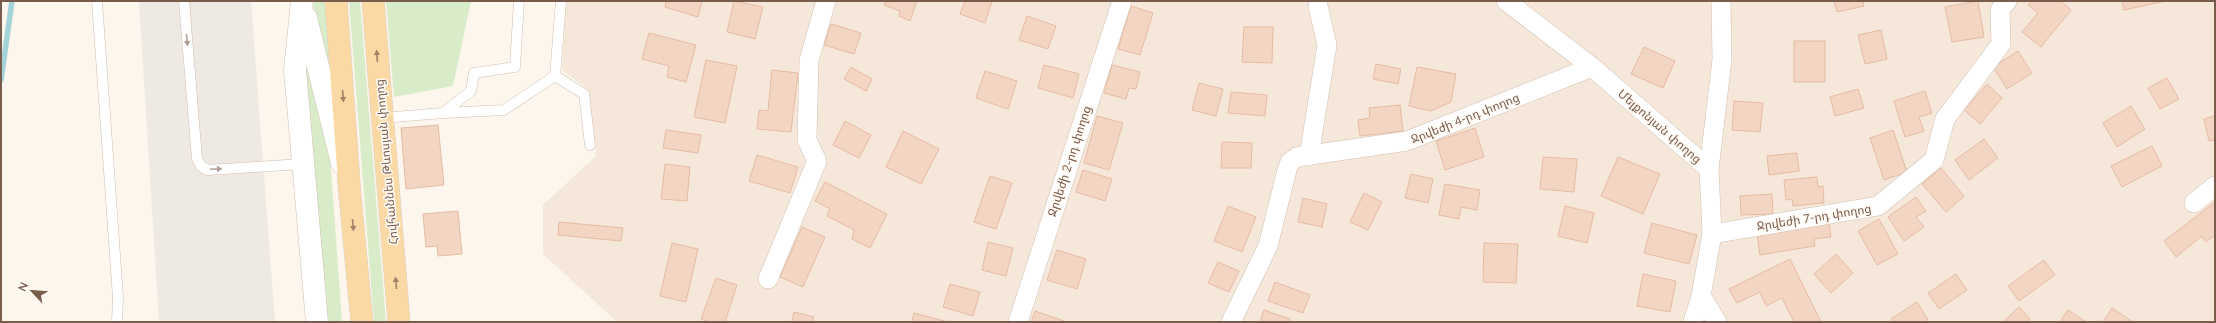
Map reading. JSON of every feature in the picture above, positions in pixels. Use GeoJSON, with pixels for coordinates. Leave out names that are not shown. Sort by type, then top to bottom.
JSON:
{"type":"FeatureCollection","features":[{"type":"Feature","properties":{"kind":"main road"},"geometry":{"type":"LineString","coordinates":[[336,1],[350,196],[362,322]]}},
{"type":"Feature","properties":{"kind":"main road","name":"Հովհաննես Թևոսյան փողոց"},"geometry":{"type":"LineString","coordinates":[[373,1],[399,322]]}},
{"type":"Feature","properties":{"kind":"street"},"geometry":{"type":"LineString","coordinates":[[317,322],[295,70],[302,1],[350,196]]}},
{"type":"Feature","properties":{"kind":"street"},"geometry":{"type":"LineString","coordinates":[[768,279],[817,162],[808,140],[809,60],[826,1]]}},
{"type":"Feature","properties":{"kind":"street","name":"Ջրվեժի 2-րդ փողոց"},"geometry":{"type":"LineString","coordinates":[[1018,322],[1122,1]]}},
{"type":"Feature","properties":{"kind":"street","name":"Մելքոնյան փողոց"},"geometry":{"type":"LineString","coordinates":[[1506,1],[1592,67],[1709,169],[1712,234],[1701,296],[1694,322]]}},
{"type":"Feature","properties":{"kind":"street"},"geometry":{"type":"LineString","coordinates":[[1709,169],[1722,60],[1721,1]]}},
{"type":"Feature","properties":{"kind":"street","name":"Ջրվեժի 7-րդ փողոց"},"geometry":{"type":"LineString","coordinates":[[1712,234],[1878,206],[1934,160],[1945,119],[2001,44],[2000,10],[2007,1]]}},
{"type":"Feature","properties":{"kind":"street"},"geometry":{"type":"LineString","coordinates":[[1309,156],[1326,45],[1318,6]]}},
{"type":"Feature","properties":{"kind":"street","name":"Ջրվեժի 4-րդ փողոց"},"geometry":{"type":"LineString","coordinates":[[1231,322],[1268,246],[1287,170],[1290,162],[1297,157],[1407,141],[1592,67]]}},
{"type":"Feature","properties":{"kind":"street"},"geometry":{"type":"LineString","coordinates":[[2194,203],[2215,186]]}},
{"type":"Feature","properties":{"kind":"street"},"geometry":{"type":"LineString","coordinates":[[1701,296],[1717,322]]}},
{"type":"Feature","properties":{"kind":"lane"},"geometry":{"type":"LineString","coordinates":[[97,1],[118,298],[117,322]]}},
{"type":"Feature","properties":{"kind":"lane"},"geometry":{"type":"LineString","coordinates":[[184,1],[197,159],[201,166],[207,170],[303,164]]}},
{"type":"Feature","properties":{"kind":"lane"},"geometry":{"type":"LineString","coordinates":[[444,113],[471,91],[474,73],[515,67],[519,1]]}},
{"type":"Feature","properties":{"kind":"lane"},"geometry":{"type":"LineString","coordinates":[[555,76],[561,1]]}},
{"type":"Feature","properties":{"kind":"lane"},"geometry":{"type":"LineString","coordinates":[[382,118],[504,110],[555,76]]}},
{"type":"Feature","properties":{"kind":"lane"},"geometry":{"type":"LineString","coordinates":[[555,76],[584,94],[590,145]]}},
{"type":"Feature","properties":{"kind":"shaded area"},"geometry":{"type":"Polygon","coordinates":[[[139,1],[251,1],[275,322],[159,322],[139,1]]]}},
{"type":"Feature","properties":{"kind":"shaded area"},"geometry":{"type":"Polygon","coordinates":[[[566,1],[2215,1],[2215,322],[617,322],[543,254],[543,205],[596,156],[588,89],[562,70],[566,1]]]}},
{"type":"Feature","properties":{"kind":"green space"},"geometry":{"type":"Polygon","coordinates":[[[313,1],[326,1],[334,106],[315,18],[313,1]]]}},
{"type":"Feature","properties":{"kind":"green space"},"geometry":{"type":"Polygon","coordinates":[[[349,1],[360,1],[386,322],[374,322],[349,1]]]}},
{"type":"Feature","properties":{"kind":"green space"},"geometry":{"type":"Polygon","coordinates":[[[386,1],[471,1],[453,86],[394,97],[386,1]]]}},
{"type":"Feature","properties":{"kind":"green space"},"geometry":{"type":"Polygon","coordinates":[[[304,56],[330,156],[342,322],[326,322],[304,56]]]}},
{"type":"Feature","properties":{"kind":"building"},"geometry":{"type":"Polygon","coordinates":[[[666,1],[702,1],[698,17],[665,7],[666,1]]]}},
{"type":"Feature","properties":{"kind":"building"},"geometry":{"type":"Polygon","coordinates":[[[734,1],[763,7],[755,39],[727,32],[734,1]]]}},
{"type":"Feature","properties":{"kind":"building"},"geometry":{"type":"Polygon","coordinates":[[[886,1],[917,1],[910,21],[899,16],[900,11],[884,5],[886,1]]]}},
{"type":"Feature","properties":{"kind":"building"},"geometry":{"type":"Polygon","coordinates":[[[965,1],[992,1],[985,23],[960,14],[965,1]]]}},
{"type":"Feature","properties":{"kind":"building"},"geometry":{"type":"Polygon","coordinates":[[[1834,1],[1863,1],[1864,6],[1837,12],[1834,1]]]}},
{"type":"Feature","properties":{"kind":"building"},"geometry":{"type":"Polygon","coordinates":[[[1978,1],[1984,37],[1952,42],[1945,7],[1978,1]]]}},
{"type":"Feature","properties":{"kind":"building"},"geometry":{"type":"Polygon","coordinates":[[[2032,1],[2061,1],[2071,10],[2041,47],[2022,32],[2038,13],[2028,5],[2032,1]]]}},
{"type":"Feature","properties":{"kind":"building"},"geometry":{"type":"Polygon","coordinates":[[[2122,1],[2166,1],[2124,10],[2122,1]]]}},
{"type":"Feature","properties":{"kind":"building"},"geometry":{"type":"Polygon","coordinates":[[[1131,6],[1153,13],[1140,55],[1118,49],[1131,6]]]}},
{"type":"Feature","properties":{"kind":"building"},"geometry":{"type":"Polygon","coordinates":[[[1027,16],[1056,26],[1048,49],[1019,40],[1027,16]]]}},
{"type":"Feature","properties":{"kind":"building"},"geometry":{"type":"Polygon","coordinates":[[[831,24],[861,33],[854,54],[824,45],[831,24]]]}},
{"type":"Feature","properties":{"kind":"building"},"geometry":{"type":"Polygon","coordinates":[[[1244,27],[1273,27],[1272,63],[1242,62],[1244,27]]]}},
{"type":"Feature","properties":{"kind":"building"},"geometry":{"type":"Polygon","coordinates":[[[1881,30],[1887,59],[1865,64],[1858,35],[1881,30]]]}},
{"type":"Feature","properties":{"kind":"building"},"geometry":{"type":"Polygon","coordinates":[[[649,33],[696,45],[686,82],[667,77],[669,66],[642,59],[649,33]]]}},
{"type":"Feature","properties":{"kind":"building"},"geometry":{"type":"Polygon","coordinates":[[[1794,41],[1825,41],[1825,82],[1794,82],[1794,41]]]}},
{"type":"Feature","properties":{"kind":"building"},"geometry":{"type":"Polygon","coordinates":[[[1644,47],[1675,61],[1663,88],[1631,74],[1644,47]]]}},
{"type":"Feature","properties":{"kind":"building"},"geometry":{"type":"Polygon","coordinates":[[[2018,51],[2032,73],[2007,89],[1993,67],[2018,51]]]}},
{"type":"Feature","properties":{"kind":"building"},"geometry":{"type":"Polygon","coordinates":[[[706,60],[737,66],[725,123],[694,117],[706,60]]]}},
{"type":"Feature","properties":{"kind":"building"},"geometry":{"type":"Polygon","coordinates":[[[1376,64],[1401,69],[1398,84],[1373,79],[1376,64]]]}},
{"type":"Feature","properties":{"kind":"building"},"geometry":{"type":"Polygon","coordinates":[[[1044,65],[1079,74],[1073,98],[1038,88],[1044,65]]]}},
{"type":"Feature","properties":{"kind":"building"},"geometry":{"type":"Polygon","coordinates":[[[1112,65],[1140,72],[1136,89],[1129,88],[1126,99],[1104,93],[1112,65]]]}},
{"type":"Feature","properties":{"kind":"building"},"geometry":{"type":"Polygon","coordinates":[[[851,67],[872,79],[866,91],[844,79],[851,67]]]}},
{"type":"Feature","properties":{"kind":"building"},"geometry":{"type":"Polygon","coordinates":[[[1417,67],[1456,74],[1451,102],[1431,111],[1409,106],[1417,67]]]}},
{"type":"Feature","properties":{"kind":"building"},"geometry":{"type":"Polygon","coordinates":[[[772,70],[798,73],[791,132],[757,129],[759,110],[768,111],[772,70]]]}},
{"type":"Feature","properties":{"kind":"building"},"geometry":{"type":"Polygon","coordinates":[[[985,71],[1017,81],[1008,109],[976,98],[985,71]]]}},
{"type":"Feature","properties":{"kind":"building"},"geometry":{"type":"Polygon","coordinates":[[[2167,78],[2179,99],[2160,109],[2148,88],[2167,78]]]}},
{"type":"Feature","properties":{"kind":"building"},"geometry":{"type":"Polygon","coordinates":[[[1199,83],[1223,89],[1216,116],[1192,110],[1199,83]]]}},
{"type":"Feature","properties":{"kind":"building"},"geometry":{"type":"Polygon","coordinates":[[[1987,84],[2002,98],[1980,124],[1964,110],[1987,84]]]}},
{"type":"Feature","properties":{"kind":"building"},"geometry":{"type":"Polygon","coordinates":[[[1858,89],[1864,108],[1835,116],[1830,97],[1858,89]]]}},
{"type":"Feature","properties":{"kind":"building"},"geometry":{"type":"Polygon","coordinates":[[[1925,91],[1932,113],[1919,117],[1924,131],[1905,137],[1894,101],[1925,91]]]}},
{"type":"Feature","properties":{"kind":"building"},"geometry":{"type":"Polygon","coordinates":[[[1231,92],[1267,95],[1265,116],[1228,113],[1231,92]]]}},
{"type":"Feature","properties":{"kind":"building"},"geometry":{"type":"Polygon","coordinates":[[[1734,101],[1763,103],[1760,132],[1732,130],[1734,101]]]}},
{"type":"Feature","properties":{"kind":"building"},"geometry":{"type":"Polygon","coordinates":[[[1400,105],[1403,131],[1360,136],[1358,120],[1370,118],[1369,108],[1400,105]]]}},
{"type":"Feature","properties":{"kind":"building"},"geometry":{"type":"Polygon","coordinates":[[[2131,106],[2145,129],[2117,147],[2103,123],[2131,106]]]}},
{"type":"Feature","properties":{"kind":"building"},"geometry":{"type":"Polygon","coordinates":[[[1097,116],[1123,123],[1109,170],[1084,163],[1097,116]]]}},
{"type":"Feature","properties":{"kind":"building"},"geometry":{"type":"Polygon","coordinates":[[[2215,116],[2215,140],[2209,141],[2204,119],[2215,116]]]}},
{"type":"Feature","properties":{"kind":"building"},"geometry":{"type":"Polygon","coordinates":[[[845,121],[871,135],[859,158],[833,145],[845,121]]]}},
{"type":"Feature","properties":{"kind":"building"},"geometry":{"type":"Polygon","coordinates":[[[438,125],[444,185],[406,189],[401,128],[438,125]]]}},
{"type":"Feature","properties":{"kind":"building"},"geometry":{"type":"Polygon","coordinates":[[[1475,128],[1484,157],[1445,170],[1436,141],[1475,128]]]}},
{"type":"Feature","properties":{"kind":"building"},"geometry":{"type":"Polygon","coordinates":[[[666,130],[701,135],[698,153],[663,148],[666,130]]]}},
{"type":"Feature","properties":{"kind":"building"},"geometry":{"type":"Polygon","coordinates":[[[1893,130],[1907,172],[1884,180],[1870,138],[1893,130]]]}},
{"type":"Feature","properties":{"kind":"building"},"geometry":{"type":"Polygon","coordinates":[[[903,131],[939,149],[921,184],[886,167],[903,131]]]}},
{"type":"Feature","properties":{"kind":"building"},"geometry":{"type":"Polygon","coordinates":[[[1984,139],[1998,158],[1969,180],[1955,160],[1984,139]]]}},
{"type":"Feature","properties":{"kind":"building"},"geometry":{"type":"Polygon","coordinates":[[[1222,142],[1252,143],[1251,168],[1221,168],[1222,142]]]}},
{"type":"Feature","properties":{"kind":"building"},"geometry":{"type":"Polygon","coordinates":[[[2152,146],[2162,166],[2122,187],[2111,166],[2152,146]]]}},
{"type":"Feature","properties":{"kind":"building"},"geometry":{"type":"Polygon","coordinates":[[[1797,153],[1799,171],[1769,175],[1767,156],[1797,153]]]}},
{"type":"Feature","properties":{"kind":"building"},"geometry":{"type":"Polygon","coordinates":[[[757,155],[798,167],[790,193],[749,181],[757,155]]]}},
{"type":"Feature","properties":{"kind":"building"},"geometry":{"type":"Polygon","coordinates":[[[1543,157],[1577,159],[1574,192],[1540,189],[1543,157]]]}},
{"type":"Feature","properties":{"kind":"building"},"geometry":{"type":"Polygon","coordinates":[[[1618,157],[1660,174],[1643,214],[1601,196],[1618,157]]]}},
{"type":"Feature","properties":{"kind":"building"},"geometry":{"type":"Polygon","coordinates":[[[665,164],[690,167],[687,201],[661,199],[665,164]]]}},
{"type":"Feature","properties":{"kind":"building"},"geometry":{"type":"Polygon","coordinates":[[[1941,168],[1964,196],[1946,212],[1922,184],[1941,168]]]}},
{"type":"Feature","properties":{"kind":"building"},"geometry":{"type":"Polygon","coordinates":[[[1083,170],[1112,179],[1105,201],[1076,192],[1083,170]]]}},
{"type":"Feature","properties":{"kind":"building"},"geometry":{"type":"Polygon","coordinates":[[[1411,174],[1433,179],[1428,203],[1405,198],[1411,174]]]}},
{"type":"Feature","properties":{"kind":"building"},"geometry":{"type":"Polygon","coordinates":[[[990,176],[1012,183],[996,229],[974,222],[990,176]]]}},
{"type":"Feature","properties":{"kind":"building"},"geometry":{"type":"Polygon","coordinates":[[[1817,177],[1818,187],[1823,186],[1824,203],[1793,206],[1792,199],[1786,200],[1784,180],[1817,177]]]}},
{"type":"Feature","properties":{"kind":"building"},"geometry":{"type":"Polygon","coordinates":[[[825,182],[887,214],[870,248],[852,239],[854,230],[827,216],[830,209],[815,201],[825,182]]]}},
{"type":"Feature","properties":{"kind":"building"},"geometry":{"type":"Polygon","coordinates":[[[1445,184],[1480,190],[1477,210],[1461,207],[1459,219],[1439,215],[1445,184]]]}},
{"type":"Feature","properties":{"kind":"building"},"geometry":{"type":"Polygon","coordinates":[[[1364,193],[1382,202],[1368,230],[1350,222],[1364,193]]]}},
{"type":"Feature","properties":{"kind":"building"},"geometry":{"type":"Polygon","coordinates":[[[1772,194],[1773,214],[1741,215],[1740,196],[1772,194]]]}},
{"type":"Feature","properties":{"kind":"building"},"geometry":{"type":"Polygon","coordinates":[[[1916,197],[1926,211],[1916,217],[1924,227],[1904,241],[1888,217],[1916,197]]]}},
{"type":"Feature","properties":{"kind":"building"},"geometry":{"type":"Polygon","coordinates":[[[1303,198],[1327,204],[1322,227],[1298,222],[1303,198]]]}},
{"type":"Feature","properties":{"kind":"building"},"geometry":{"type":"Polygon","coordinates":[[[2215,202],[2215,235],[2206,242],[2202,236],[2176,257],[2164,241],[2215,202]]]}},
{"type":"Feature","properties":{"kind":"building"},"geometry":{"type":"Polygon","coordinates":[[[1228,206],[1256,217],[1242,252],[1214,241],[1228,206]]]}},
{"type":"Feature","properties":{"kind":"building"},"geometry":{"type":"Polygon","coordinates":[[[1565,206],[1594,213],[1587,243],[1558,236],[1565,206]]]}},
{"type":"Feature","properties":{"kind":"building"},"geometry":{"type":"Polygon","coordinates":[[[458,211],[462,254],[438,256],[437,246],[426,247],[423,214],[458,211]]]}},
{"type":"Feature","properties":{"kind":"building"},"geometry":{"type":"Polygon","coordinates":[[[1879,219],[1898,254],[1877,265],[1858,231],[1879,219]]]}},
{"type":"Feature","properties":{"kind":"building"},"geometry":{"type":"Polygon","coordinates":[[[1829,221],[1831,237],[1814,239],[1815,246],[1760,255],[1757,232],[1829,221]]]}},
{"type":"Feature","properties":{"kind":"building"},"geometry":{"type":"Polygon","coordinates":[[[559,222],[623,228],[621,241],[558,235],[559,222]]]}},
{"type":"Feature","properties":{"kind":"building"},"geometry":{"type":"Polygon","coordinates":[[[1652,223],[1697,235],[1689,264],[1644,253],[1652,223]]]}},
{"type":"Feature","properties":{"kind":"building"},"geometry":{"type":"Polygon","coordinates":[[[802,227],[825,237],[803,287],[780,277],[802,227]]]}},
{"type":"Feature","properties":{"kind":"building"},"geometry":{"type":"Polygon","coordinates":[[[988,242],[1013,248],[1006,276],[982,270],[988,242]]]}},
{"type":"Feature","properties":{"kind":"building"},"geometry":{"type":"Polygon","coordinates":[[[672,243],[698,249],[686,302],[660,296],[672,243]]]}},
{"type":"Feature","properties":{"kind":"building"},"geometry":{"type":"Polygon","coordinates":[[[1484,243],[1518,244],[1516,283],[1483,282],[1484,243]]]}},
{"type":"Feature","properties":{"kind":"building"},"geometry":{"type":"Polygon","coordinates":[[[1057,250],[1086,259],[1077,289],[1047,280],[1057,250]]]}},
{"type":"Feature","properties":{"kind":"building"},"geometry":{"type":"Polygon","coordinates":[[[1836,254],[1853,273],[1831,293],[1814,274],[1836,254]]]}},
{"type":"Feature","properties":{"kind":"building"},"geometry":{"type":"Polygon","coordinates":[[[1790,259],[1821,322],[1794,322],[1782,298],[1766,306],[1760,292],[1737,303],[1729,289],[1790,259]]]}},
{"type":"Feature","properties":{"kind":"building"},"geometry":{"type":"Polygon","coordinates":[[[2044,260],[2055,275],[2019,301],[2008,286],[2044,260]]]}},
{"type":"Feature","properties":{"kind":"building"},"geometry":{"type":"Polygon","coordinates":[[[1218,262],[1239,271],[1229,292],[1208,283],[1218,262]]]}},
{"type":"Feature","properties":{"kind":"building"},"geometry":{"type":"Polygon","coordinates":[[[1643,274],[1676,281],[1670,312],[1637,306],[1643,274]]]}},
{"type":"Feature","properties":{"kind":"building"},"geometry":{"type":"Polygon","coordinates":[[[1956,274],[1967,290],[1939,309],[1928,293],[1956,274]]]}},
{"type":"Feature","properties":{"kind":"building"},"geometry":{"type":"Polygon","coordinates":[[[716,278],[737,285],[725,322],[711,322],[701,319],[716,278]]]}},
{"type":"Feature","properties":{"kind":"building"},"geometry":{"type":"Polygon","coordinates":[[[1275,282],[1310,295],[1303,313],[1268,301],[1275,282]]]}},
{"type":"Feature","properties":{"kind":"building"},"geometry":{"type":"Polygon","coordinates":[[[950,284],[980,292],[973,316],[943,307],[950,284]]]}},
{"type":"Feature","properties":{"kind":"building"},"geometry":{"type":"Polygon","coordinates":[[[1917,302],[1928,320],[1925,322],[1893,322],[1891,319],[1917,302]]]}},
{"type":"Feature","properties":{"kind":"building"},"geometry":{"type":"Polygon","coordinates":[[[2019,307],[2030,319],[2027,322],[2003,322],[2019,307]]]}},
{"type":"Feature","properties":{"kind":"building"},"geometry":{"type":"Polygon","coordinates":[[[2112,308],[2133,322],[2103,322],[2112,308]]]}},
{"type":"Feature","properties":{"kind":"building"},"geometry":{"type":"Polygon","coordinates":[[[1264,310],[1290,319],[1289,322],[1260,322],[1264,310]]]}},
{"type":"Feature","properties":{"kind":"building"},"geometry":{"type":"Polygon","coordinates":[[[2068,310],[2086,322],[2060,322],[2068,310]]]}},
{"type":"Feature","properties":{"kind":"building"},"geometry":{"type":"Polygon","coordinates":[[[1035,311],[1064,321],[1031,322],[1035,311]]]}},
{"type":"Feature","properties":{"kind":"building"},"geometry":{"type":"Polygon","coordinates":[[[794,312],[814,317],[812,322],[792,322],[794,312]]]}},
{"type":"Feature","properties":{"kind":"building"},"geometry":{"type":"Polygon","coordinates":[[[914,313],[948,322],[912,322],[914,313]]]}},
{"type":"Feature","properties":{"kind":"waterway"},"geometry":{"type":"LineString","coordinates":[[1,80],[12,1]]}}]}
